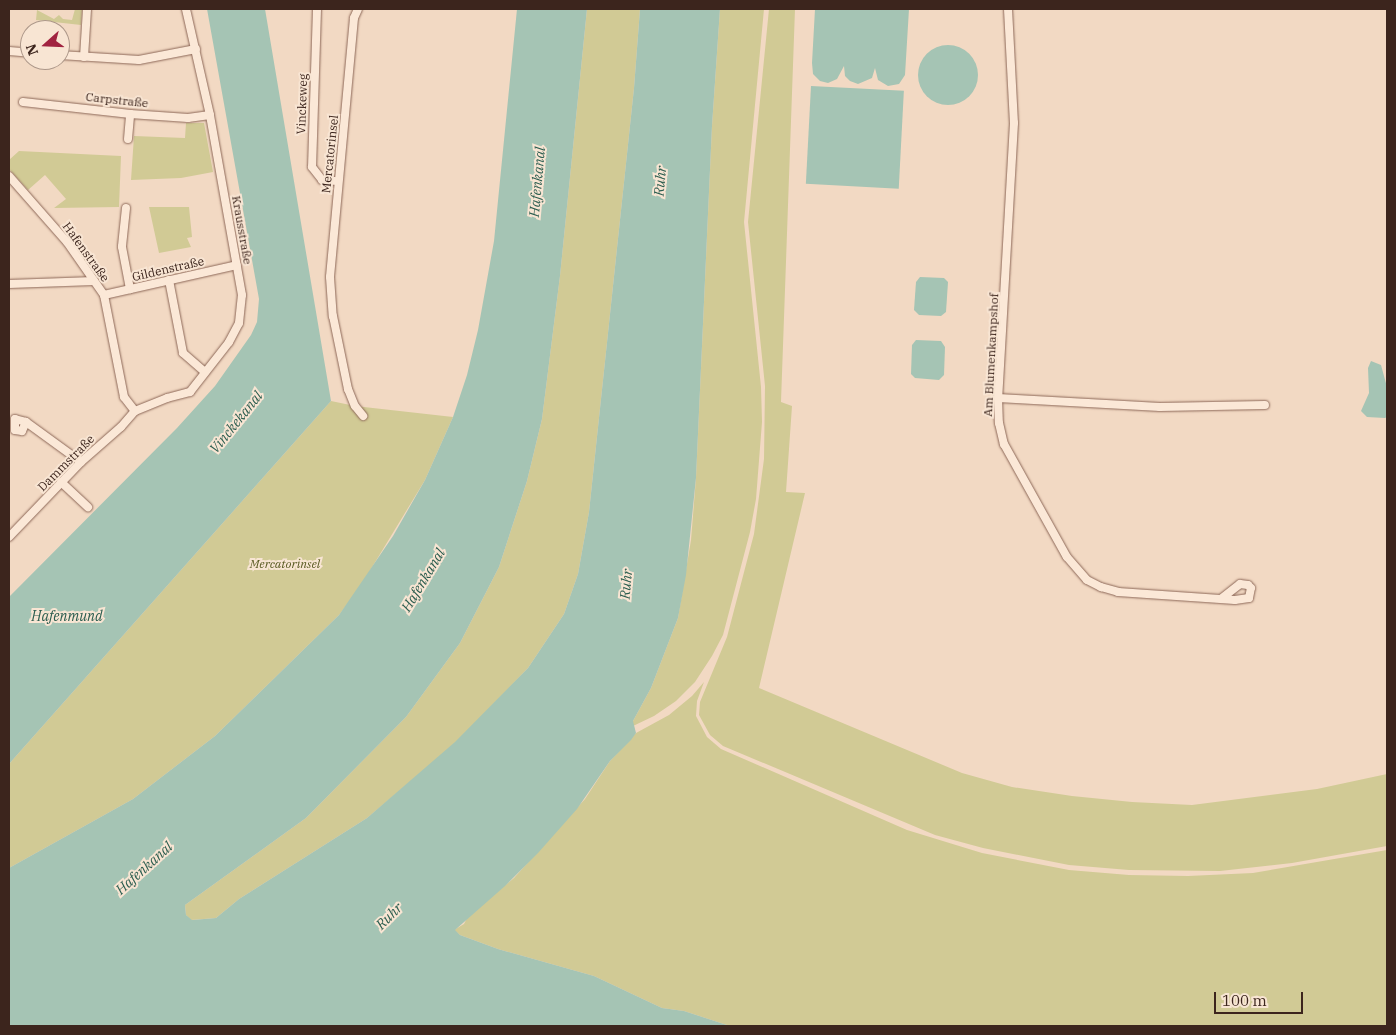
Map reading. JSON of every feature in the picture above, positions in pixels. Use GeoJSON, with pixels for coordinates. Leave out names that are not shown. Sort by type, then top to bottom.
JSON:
{"type":"FeatureCollection","features":[{"type":"Feature","properties":{"kind":"street"},"geometry":{"type":"LineString","coordinates":[[84,57],[88,9]]}},
{"type":"Feature","properties":{"kind":"street","name":"Krausstraße"},"geometry":{"type":"LineString","coordinates":[[138,409],[190,392],[229,342],[239,323],[242,295],[210,115],[186,9]]}},
{"type":"Feature","properties":{"kind":"street","name":"Vinckeweg"},"geometry":{"type":"LineString","coordinates":[[317,9],[312,167],[322,180],[338,181]]}},
{"type":"Feature","properties":{"kind":"street","name":"Mercatorinsel"},"geometry":{"type":"LineString","coordinates":[[358,9],[354,18],[331,253],[330,293],[348,389],[355,406],[363,416]]}},
{"type":"Feature","properties":{"kind":"street","name":"Am Blumenkampshof"},"geometry":{"type":"LineString","coordinates":[[1008,9],[1014,133],[998,398],[1000,433],[1010,457],[1067,557],[1081,575],[1093,584],[1118,592],[1242,600],[1249,598],[1252,592],[1248,585],[1240,584],[1222,598]]}},
{"type":"Feature","properties":{"kind":"street"},"geometry":{"type":"LineString","coordinates":[[70,56],[139,60],[196,49]]}},
{"type":"Feature","properties":{"kind":"street","name":"Carpstraße"},"geometry":{"type":"LineString","coordinates":[[22,102],[130,114],[188,118],[210,115]]}},
{"type":"Feature","properties":{"kind":"street"},"geometry":{"type":"LineString","coordinates":[[128,139],[130,114]]}},
{"type":"Feature","properties":{"kind":"street","name":"Hafenstraße"},"geometry":{"type":"LineString","coordinates":[[9,176],[67,242],[104,295],[124,397],[138,409]]}},
{"type":"Feature","properties":{"kind":"street"},"geometry":{"type":"LineString","coordinates":[[126,208],[123,260],[130,289]]}},
{"type":"Feature","properties":{"kind":"street","name":"Gildenstraße"},"geometry":{"type":"LineString","coordinates":[[104,295],[237,266]]}},
{"type":"Feature","properties":{"kind":"street"},"geometry":{"type":"LineString","coordinates":[[169,280],[183,353],[205,372]]}},
{"type":"Feature","properties":{"kind":"street"},"geometry":{"type":"LineString","coordinates":[[9,284],[94,281]]}},
{"type":"Feature","properties":{"kind":"street"},"geometry":{"type":"LineString","coordinates":[[998,398],[1160,407],[1265,406]]}},
{"type":"Feature","properties":{"kind":"street","name":"Dammstraße"},"geometry":{"type":"LineString","coordinates":[[9,537],[81,462],[121,427],[138,409]]}},
{"type":"Feature","properties":{"kind":"street"},"geometry":{"type":"LineString","coordinates":[[26,422],[81,462]]}},
{"type":"Feature","properties":{"kind":"street"},"geometry":{"type":"LineString","coordinates":[[61,482],[88,507]]}},
{"type":"Feature","properties":{"kind":"green space"},"geometry":{"type":"Polygon","coordinates":[[[75,9],[82,9],[81,25],[70,24],[70,20],[36,20],[37,10],[54,19],[59,15],[63,19],[72,20],[75,9]]]}},
{"type":"Feature","properties":{"kind":"green space"},"geometry":{"type":"Polygon","coordinates":[[[587,9],[640,9],[634,88],[589,512],[578,574],[564,614],[528,668],[455,744],[367,818],[239,899],[216,918],[191,920],[186,915],[185,905],[306,818],[406,717],[460,643],[499,567],[527,481],[542,419],[560,276],[587,9]]]}},
{"type":"Feature","properties":{"kind":"green space"},"geometry":{"type":"Polygon","coordinates":[[[720,9],[764,9],[744,222],[761,387],[762,422],[756,499],[750,532],[723,635],[712,656],[695,682],[676,701],[654,716],[633,726],[633,721],[651,688],[678,618],[691,540],[696,478],[712,126],[720,9]]]}},
{"type":"Feature","properties":{"kind":"green space"},"geometry":{"type":"Polygon","coordinates":[[[769,9],[795,9],[781,402],[792,406],[786,492],[805,493],[759,688],[962,773],[1012,787],[1072,796],[1192,805],[1317,789],[1387,774],[1387,846],[1292,863],[1220,871],[1129,870],[1069,865],[983,848],[935,835],[723,746],[710,735],[699,715],[700,702],[727,637],[754,534],[764,459],[765,386],[748,222],[769,9]]]}},
{"type":"Feature","properties":{"kind":"green space"},"geometry":{"type":"Polygon","coordinates":[[[186,123],[204,123],[213,172],[181,178],[131,180],[134,136],[185,138],[186,123]]]}},
{"type":"Feature","properties":{"kind":"green space"},"geometry":{"type":"Polygon","coordinates":[[[19,151],[121,156],[119,207],[54,208],[66,199],[45,175],[28,190],[9,169],[9,160],[19,151]]]}},
{"type":"Feature","properties":{"kind":"green space"},"geometry":{"type":"Polygon","coordinates":[[[149,207],[189,207],[192,237],[187,238],[191,247],[159,253],[149,207]]]}},
{"type":"Feature","properties":{"kind":"green space","name":"Mercatorinsel"},"geometry":{"type":"Polygon","coordinates":[[[331,401],[355,406],[453,417],[425,480],[360,587],[339,615],[215,736],[133,799],[9,868],[9,764],[331,401]]]}},
{"type":"Feature","properties":{"kind":"green space"},"geometry":{"type":"Polygon","coordinates":[[[704,682],[697,701],[696,716],[707,737],[721,749],[907,830],[982,853],[1069,870],[1129,875],[1188,876],[1253,873],[1387,850],[1387,1026],[730,1026],[684,1011],[662,1008],[594,976],[498,949],[460,935],[454,930],[464,924],[468,916],[514,878],[585,799],[610,761],[636,733],[669,715],[692,696],[704,682]]]}},
{"type":"Feature","properties":{"kind":"water","name":"Hafenmund"},"geometry":{"type":"Polygon","coordinates":[[[207,9],[265,9],[331,401],[9,764],[9,597],[177,428],[215,386],[251,335],[257,322],[259,299],[207,9]]]}},
{"type":"Feature","properties":{"kind":"water"},"geometry":{"type":"Polygon","coordinates":[[[517,9],[587,9],[560,276],[542,419],[527,481],[499,567],[460,643],[406,717],[306,818],[185,905],[186,915],[192,920],[216,918],[239,899],[367,818],[455,742],[528,668],[564,614],[578,574],[589,512],[634,88],[640,9],[720,9],[712,126],[696,478],[686,575],[678,618],[651,688],[633,721],[636,733],[631,740],[610,761],[577,809],[538,853],[505,886],[455,930],[460,935],[498,949],[594,976],[662,1008],[684,1011],[730,1026],[9,1026],[9,868],[133,799],[215,736],[339,615],[393,536],[425,480],[453,417],[467,375],[478,330],[494,241],[517,9]]]}},
{"type":"Feature","properties":{"kind":"water"},"geometry":{"type":"Polygon","coordinates":[[[815,9],[909,9],[905,75],[899,84],[888,86],[878,80],[875,68],[872,78],[858,84],[850,81],[845,76],[844,66],[837,79],[828,83],[820,81],[813,74],[812,63],[815,9]]]}},
{"type":"Feature","properties":{"kind":"water"},"geometry":{"type":"Polygon","coordinates":[[[948,45],[964,50],[969,54],[973,59],[978,75],[973,91],[969,96],[964,100],[948,105],[932,100],[927,96],[923,91],[918,75],[923,59],[927,54],[932,50],[948,45]]]}},
{"type":"Feature","properties":{"kind":"water"},"geometry":{"type":"Polygon","coordinates":[[[811,86],[904,91],[899,189],[806,184],[811,86]]]}},
{"type":"Feature","properties":{"kind":"water"},"geometry":{"type":"Polygon","coordinates":[[[920,277],[944,278],[948,282],[946,312],[941,316],[919,315],[914,310],[916,282],[920,277]]]}},
{"type":"Feature","properties":{"kind":"water"},"geometry":{"type":"Polygon","coordinates":[[[916,340],[941,341],[945,347],[944,375],[939,380],[915,378],[911,374],[912,345],[916,340]]]}},
{"type":"Feature","properties":{"kind":"water"},"geometry":{"type":"Polygon","coordinates":[[[1371,361],[1381,365],[1387,387],[1387,417],[1385,418],[1367,417],[1361,411],[1369,393],[1368,368],[1371,361]]]}},
{"type":"Feature","properties":{"kind":"water label","name":"Ruhr"},"geometry":{"type":"Point","coordinates":[660,181]}},
{"type":"Feature","properties":{"kind":"water label","name":"Hafenkanal"},"geometry":{"type":"Point","coordinates":[537,182]}},
{"type":"Feature","properties":{"kind":"water label","name":"Vinckekanal"},"geometry":{"type":"Point","coordinates":[236,422]}},
{"type":"Feature","properties":{"kind":"water label","name":"Hafenkanal"},"geometry":{"type":"Point","coordinates":[423,580]}},
{"type":"Feature","properties":{"kind":"water label","name":"Ruhr"},"geometry":{"type":"Point","coordinates":[626,584]}},
{"type":"Feature","properties":{"kind":"water label","name":"Hafenkanal"},"geometry":{"type":"Point","coordinates":[144,868]}},
{"type":"Feature","properties":{"kind":"water label","name":"Ruhr"},"geometry":{"type":"Point","coordinates":[389,916]}}]}
